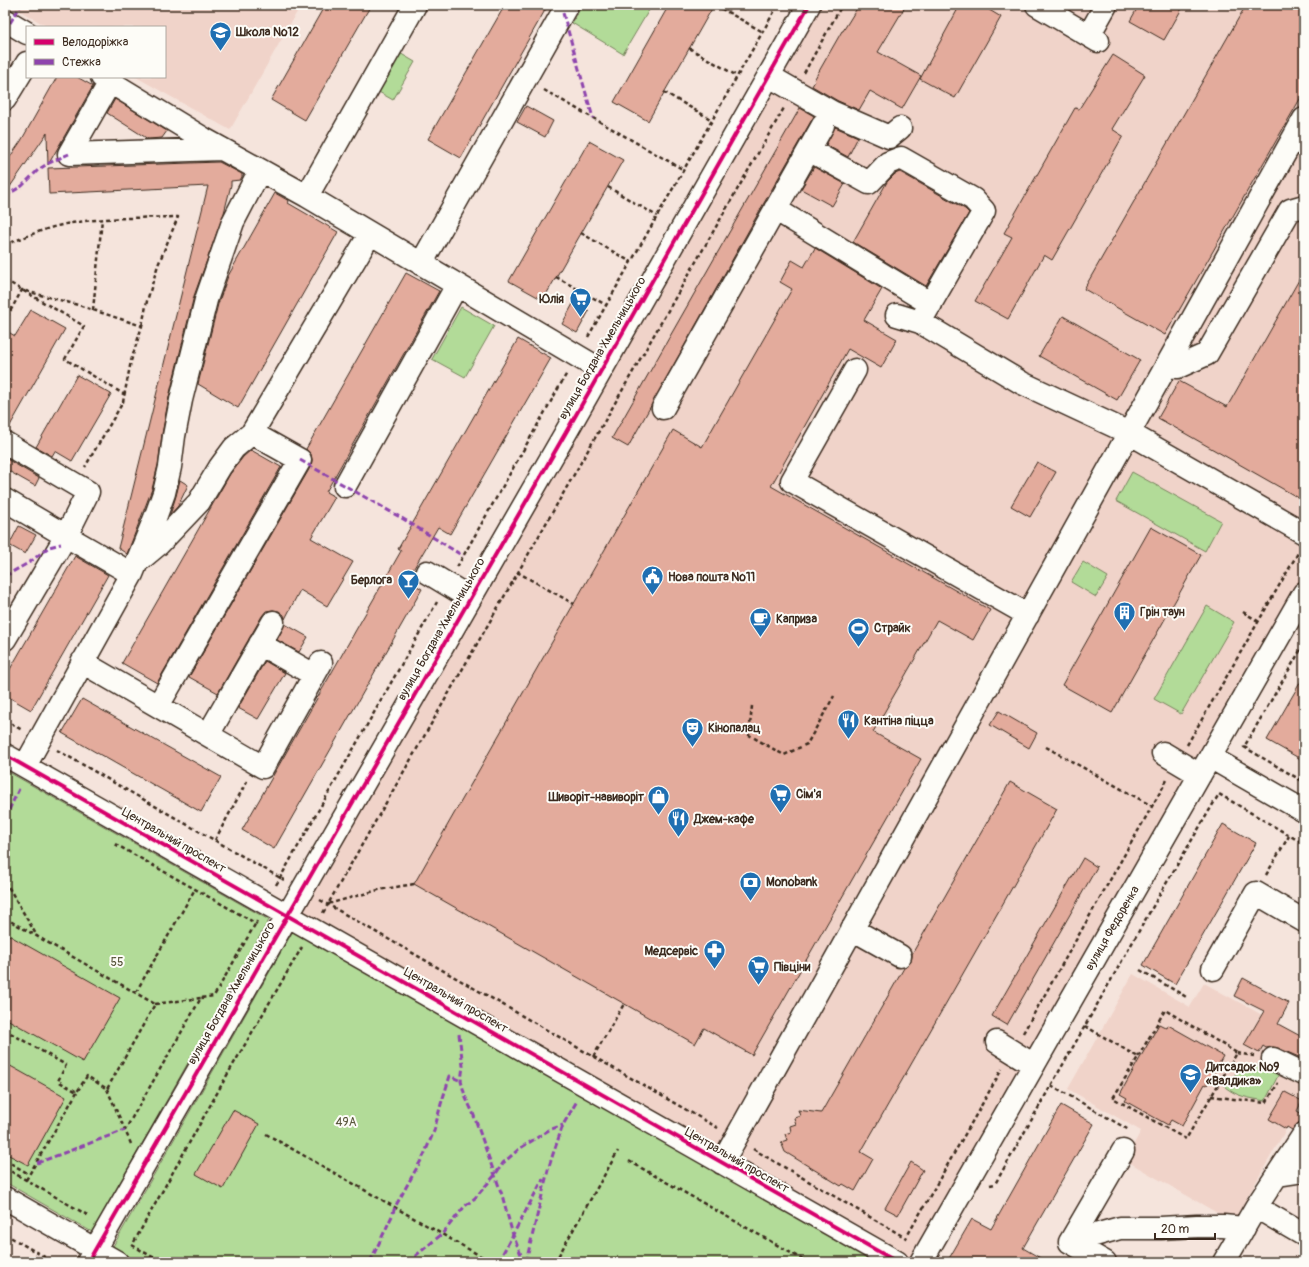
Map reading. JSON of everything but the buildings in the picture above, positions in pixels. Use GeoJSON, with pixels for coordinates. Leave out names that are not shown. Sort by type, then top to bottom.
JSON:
{"type":"FeatureCollection","features":[{"type":"Feature","properties":{"kind":"street"},"geometry":{"type":"LineString","coordinates":[[307,196],[415,5]]}},
{"type":"Feature","properties":{"kind":"street"},"geometry":{"type":"LineString","coordinates":[[421,264],[567,5]]}},
{"type":"Feature","properties":{"kind":"street","name":"вулиця Богдана Хмельницького"},"geometry":{"type":"LineString","coordinates":[[92,1256],[809,5]]}},
{"type":"Feature","properties":{"kind":"street"},"geometry":{"type":"LineString","coordinates":[[1037,5],[1094,38],[1106,5]]}},
{"type":"Feature","properties":{"kind":"street"},"geometry":{"type":"LineString","coordinates":[[5,20],[26,32]]}},
{"type":"Feature","properties":{"kind":"street"},"geometry":{"type":"LineString","coordinates":[[5,99],[26,65]]}},
{"type":"Feature","properties":{"kind":"street"},"geometry":{"type":"LineString","coordinates":[[769,76],[832,112],[889,137],[900,128]]}},
{"type":"Feature","properties":{"kind":"street"},"geometry":{"type":"LineString","coordinates":[[222,149],[69,154],[106,79],[222,149],[307,196],[601,370]]}},
{"type":"Feature","properties":{"kind":"street"},"geometry":{"type":"LineString","coordinates":[[722,1163],[1304,119]]}},
{"type":"Feature","properties":{"kind":"street"},"geometry":{"type":"LineString","coordinates":[[663,408],[823,125]]}},
{"type":"Feature","properties":{"kind":"street"},"geometry":{"type":"LineString","coordinates":[[809,150],[870,183],[888,163],[901,158],[974,199],[984,211],[926,313]]}},
{"type":"Feature","properties":{"kind":"street"},"geometry":{"type":"LineString","coordinates":[[25,766],[135,568],[164,493],[170,467],[181,400],[206,300],[233,222],[260,170]]}},
{"type":"Feature","properties":{"kind":"street"},"geometry":{"type":"LineString","coordinates":[[1166,366],[1178,367],[1206,354],[1290,210],[1304,206]]}},
{"type":"Feature","properties":{"kind":"street"},"geometry":{"type":"LineString","coordinates":[[775,209],[926,313],[1022,383],[1128,433],[1302,541]]}},
{"type":"Feature","properties":{"kind":"street"},"geometry":{"type":"LineString","coordinates":[[135,568],[199,502],[234,448],[252,433],[370,234]]}},
{"type":"Feature","properties":{"kind":"street"},"geometry":{"type":"LineString","coordinates":[[345,486],[457,285]]}},
{"type":"Feature","properties":{"kind":"street"},"geometry":{"type":"LineString","coordinates":[[897,315],[926,313]]}},
{"type":"Feature","properties":{"kind":"street"},"geometry":{"type":"LineString","coordinates":[[855,370],[792,481],[1028,615]]}},
{"type":"Feature","properties":{"kind":"street"},"geometry":{"type":"LineString","coordinates":[[158,706],[300,460],[252,433]]}},
{"type":"Feature","properties":{"kind":"street"},"geometry":{"type":"LineString","coordinates":[[5,444],[88,492],[66,536],[7,630]]}},
{"type":"Feature","properties":{"kind":"street"},"geometry":{"type":"LineString","coordinates":[[5,500],[66,536],[135,568]]}},
{"type":"Feature","properties":{"kind":"street"},"geometry":{"type":"LineString","coordinates":[[427,572],[470,598]]}},
{"type":"Feature","properties":{"kind":"street","name":"вулиця Федоренка"},"geometry":{"type":"LineString","coordinates":[[921,1262],[1304,593]]}},
{"type":"Feature","properties":{"kind":"street"},"geometry":{"type":"LineString","coordinates":[[208,735],[273,622]]}},
{"type":"Feature","properties":{"kind":"street"},"geometry":{"type":"LineString","coordinates":[[82,662],[263,767],[318,669],[260,644]]}},
{"type":"Feature","properties":{"kind":"street","name":"Центральний проспект"},"geometry":{"type":"LineString","coordinates":[[5,755],[896,1262]]}},
{"type":"Feature","properties":{"kind":"street"},"geometry":{"type":"LineString","coordinates":[[1170,757],[1205,766],[1304,811]]}},
{"type":"Feature","properties":{"kind":"street"},"geometry":{"type":"LineString","coordinates":[[1212,969],[1256,893],[1304,921]]}},
{"type":"Feature","properties":{"kind":"street"},"geometry":{"type":"LineString","coordinates":[[852,929],[900,956]]}},
{"type":"Feature","properties":{"kind":"street"},"geometry":{"type":"LineString","coordinates":[[1004,1047],[1034,1065]]}},
{"type":"Feature","properties":{"kind":"street"},"geometry":{"type":"LineString","coordinates":[[1224,1262],[1256,1207],[1304,1134]]}},
{"type":"Feature","properties":{"kind":"street"},"geometry":{"type":"LineString","coordinates":[[1070,1242],[1123,1151]]}},
{"type":"Feature","properties":{"kind":"street"},"geometry":{"type":"LineString","coordinates":[[1278,1175],[1304,1171]]}},
{"type":"Feature","properties":{"kind":"street"},"geometry":{"type":"LineString","coordinates":[[5,1198],[92,1256],[117,1262]]}},
{"type":"Feature","properties":{"kind":"street"},"geometry":{"type":"LineString","coordinates":[[1256,1207],[1304,1235]]}},
{"type":"Feature","properties":{"kind":"street"},"geometry":{"type":"LineString","coordinates":[[1070,1242],[1120,1228],[1197,1226],[1244,1228]]}},
{"type":"Feature","properties":{"kind":"street"},"geometry":{"type":"LineString","coordinates":[[1070,1242],[1105,1262]]}},
{"type":"Feature","properties":{"kind":"path"},"geometry":{"type":"LineString","coordinates":[[715,5],[762,32]]}},
{"type":"Feature","properties":{"kind":"path"},"geometry":{"type":"LineString","coordinates":[[5,918],[155,1004],[214,996],[255,924],[265,903],[778,5]]}},
{"type":"Feature","properties":{"kind":"path"},"geometry":{"type":"LineString","coordinates":[[134,1242],[226,1077],[328,904],[842,5]]}},
{"type":"Feature","properties":{"kind":"path"},"geometry":{"type":"LineString","coordinates":[[689,48],[737,77]]}},
{"type":"Feature","properties":{"kind":"path"},"geometry":{"type":"LineString","coordinates":[[525,79],[684,170]]}},
{"type":"Feature","properties":{"kind":"path"},"geometry":{"type":"LineString","coordinates":[[664,92],[712,121]]}},
{"type":"Feature","properties":{"kind":"path"},"geometry":{"type":"LineString","coordinates":[[608,188],[657,216]]}},
{"type":"Feature","properties":{"kind":"path"},"geometry":{"type":"LineString","coordinates":[[5,245],[44,230],[66,224],[102,219],[178,217],[158,265],[147,300],[142,326],[131,361],[123,402],[75,484]]}},
{"type":"Feature","properties":{"kind":"path"},"geometry":{"type":"LineString","coordinates":[[93,310],[102,219]]}},
{"type":"Feature","properties":{"kind":"path"},"geometry":{"type":"LineString","coordinates":[[581,233],[631,262]]}},
{"type":"Feature","properties":{"kind":"path"},"geometry":{"type":"LineString","coordinates":[[556,277],[606,305]]}},
{"type":"Feature","properties":{"kind":"path"},"geometry":{"type":"LineString","coordinates":[[5,280],[84,326],[65,359],[125,395]]}},
{"type":"Feature","properties":{"kind":"path"},"geometry":{"type":"LineString","coordinates":[[22,290],[93,310],[142,326]]}},
{"type":"Feature","properties":{"kind":"path"},"geometry":{"type":"LineString","coordinates":[[7,317],[22,290]]}},
{"type":"Feature","properties":{"kind":"path"},"geometry":{"type":"LineString","coordinates":[[5,720],[328,904],[906,1238],[1004,1047],[1152,806],[1170,757],[1258,621],[1302,541]]}},
{"type":"Feature","properties":{"kind":"path"},"geometry":{"type":"LineString","coordinates":[[517,572],[574,604]]}},
{"type":"Feature","properties":{"kind":"path"},"geometry":{"type":"LineString","coordinates":[[1243,612],[1258,621]]}},
{"type":"Feature","properties":{"kind":"path"},"geometry":{"type":"LineString","coordinates":[[1304,644],[1244,747],[1304,782]]}},
{"type":"Feature","properties":{"kind":"path"},"geometry":{"type":"LineString","coordinates":[[752,706],[749,735],[784,755],[807,744],[834,696]]}},
{"type":"Feature","properties":{"kind":"path"},"geometry":{"type":"LineString","coordinates":[[1046,748],[1152,806]]}},
{"type":"Feature","properties":{"kind":"path"},"geometry":{"type":"LineString","coordinates":[[215,840],[256,764]]}},
{"type":"Feature","properties":{"kind":"path"},"geometry":{"type":"LineString","coordinates":[[988,1185],[995,1184],[1160,894],[1219,794],[1304,844]]}},
{"type":"Feature","properties":{"kind":"path"},"geometry":{"type":"LineString","coordinates":[[1256,893],[1289,836]]}},
{"type":"Feature","properties":{"kind":"path"},"geometry":{"type":"LineString","coordinates":[[114,843],[255,924]]}},
{"type":"Feature","properties":{"kind":"path"},"geometry":{"type":"LineString","coordinates":[[5,881],[38,937]]}},
{"type":"Feature","properties":{"kind":"path"},"geometry":{"type":"LineString","coordinates":[[328,904],[378,890],[414,884]]}},
{"type":"Feature","properties":{"kind":"path"},"geometry":{"type":"LineString","coordinates":[[136,992],[195,889]]}},
{"type":"Feature","properties":{"kind":"path"},"geometry":{"type":"LineString","coordinates":[[1140,970],[1188,998]]}},
{"type":"Feature","properties":{"kind":"path"},"geometry":{"type":"LineString","coordinates":[[125,1130],[201,998]]}},
{"type":"Feature","properties":{"kind":"path"},"geometry":{"type":"LineString","coordinates":[[107,1088],[155,1004]]}},
{"type":"Feature","properties":{"kind":"path"},"geometry":{"type":"LineString","coordinates":[[593,1057],[624,1004]]}},
{"type":"Feature","properties":{"kind":"path"},"geometry":{"type":"LineString","coordinates":[[1165,1010],[1237,1053],[1186,1139],[1114,1098],[1138,1057],[1165,1010]]}},
{"type":"Feature","properties":{"kind":"path"},"geometry":{"type":"LineString","coordinates":[[1085,1026],[1138,1057]]}},
{"type":"Feature","properties":{"kind":"path"},"geometry":{"type":"LineString","coordinates":[[5,1030],[66,1065],[58,1082],[77,1092]]}},
{"type":"Feature","properties":{"kind":"path"},"geometry":{"type":"LineString","coordinates":[[1211,1096],[1266,1103],[1288,1067]]}},
{"type":"Feature","properties":{"kind":"path"},"geometry":{"type":"LineString","coordinates":[[26,1180],[87,1076],[107,1088],[131,1144],[127,1150]]}},
{"type":"Feature","properties":{"kind":"path"},"geometry":{"type":"LineString","coordinates":[[1051,1085],[1134,1133],[1123,1151]]}},
{"type":"Feature","properties":{"kind":"path"},"geometry":{"type":"LineString","coordinates":[[266,1134],[491,1262]]}},
{"type":"Feature","properties":{"kind":"path"},"geometry":{"type":"LineString","coordinates":[[555,1262],[618,1151]]}},
{"type":"Feature","properties":{"kind":"path"},"geometry":{"type":"LineString","coordinates":[[5,1160],[29,1174]]}},
{"type":"Feature","properties":{"kind":"path"},"geometry":{"type":"LineString","coordinates":[[629,1160],[807,1262]]}},
{"type":"Feature","properties":{"kind":"path"},"geometry":{"type":"LineString","coordinates":[[5,1168],[89,1217],[93,1210]]}},
{"type":"Feature","properties":{"kind":"path"},"geometry":{"type":"LineString","coordinates":[[5,1234],[53,1262]]}},
{"type":"Feature","properties":{"kind":"path"},"geometry":{"type":"LineString","coordinates":[[132,1245],[161,1262]]}},
{"type":"Feature","properties":{"kind":"shaded area","name":"Школа №12"},"geometry":{"type":"Polygon","coordinates":[[[10,5],[301,5],[230,130],[138,78],[166,78],[166,26],[46,26],[10,5]]]}},
{"type":"Feature","properties":{"kind":"shaded area"},"geometry":{"type":"Polygon","coordinates":[[[821,5],[1304,5],[1304,575],[913,1260],[302,913],[821,5]]]}},
{"type":"Feature","properties":{"kind":"shaded area","name":"Дитсадок №9 «Валдика»"},"geometry":{"type":"Polygon","coordinates":[[[1133,974],[1190,1007],[1204,983],[1304,1038],[1304,1098],[1233,1222],[1125,1160],[1141,1131],[1068,1089],[1133,974]]]}},
{"type":"Feature","properties":{"kind":"green space"},"geometry":{"type":"Polygon","coordinates":[[[582,5],[652,5],[623,54],[572,23],[582,5]]]}},
{"type":"Feature","properties":{"kind":"green space"},"geometry":{"type":"Polygon","coordinates":[[[398,52],[415,62],[393,100],[377,91],[398,52]]]}},
{"type":"Feature","properties":{"kind":"green space"},"geometry":{"type":"Polygon","coordinates":[[[461,307],[494,326],[465,377],[432,359],[461,307]]]}},
{"type":"Feature","properties":{"kind":"green space"},"geometry":{"type":"Polygon","coordinates":[[[1132,472],[1221,521],[1205,551],[1116,501],[1132,472]]]}},
{"type":"Feature","properties":{"kind":"green space"},"geometry":{"type":"Polygon","coordinates":[[[1083,562],[1108,577],[1096,597],[1071,582],[1083,562]]]}},
{"type":"Feature","properties":{"kind":"green space"},"geometry":{"type":"Polygon","coordinates":[[[1207,606],[1234,622],[1181,714],[1154,699],[1207,606]]]}},
{"type":"Feature","properties":{"kind":"green space","name":"55"},"geometry":{"type":"Polygon","coordinates":[[[5,770],[269,920],[92,1232],[5,1182],[5,770]]]}},
{"type":"Feature","properties":{"kind":"green space","name":"49А"},"geometry":{"type":"Polygon","coordinates":[[[293,931],[875,1262],[137,1262],[112,1248],[293,931]]]}},
{"type":"Feature","properties":{"kind":"green space"},"geometry":{"type":"Polygon","coordinates":[[[1258,1065],[1281,1070],[1265,1101],[1239,1095],[1225,1087],[1234,1075],[1258,1065]]]}},
{"type":"Feature","properties":{"kind":"marked path"},"geometry":{"type":"LineString","coordinates":[[10,23],[21,5]]}},
{"type":"Feature","properties":{"kind":"marked path"},"geometry":{"type":"LineString","coordinates":[[563,13],[593,118]]}},
{"type":"Feature","properties":{"kind":"marked path"},"geometry":{"type":"LineString","coordinates":[[5,196],[22,186],[38,170],[47,164],[69,154]]}},
{"type":"Feature","properties":{"kind":"marked path"},"geometry":{"type":"LineString","coordinates":[[300,460],[405,520],[463,556]]}},
{"type":"Feature","properties":{"kind":"marked path"},"geometry":{"type":"LineString","coordinates":[[5,576],[30,562],[49,547],[61,544]]}},
{"type":"Feature","properties":{"kind":"marked path"},"geometry":{"type":"LineString","coordinates":[[5,818],[19,789]]}},
{"type":"Feature","properties":{"kind":"marked path"},"geometry":{"type":"LineString","coordinates":[[459,1034],[463,1066],[461,1081],[465,1096],[473,1113],[502,1195],[513,1235],[524,1262]]}},
{"type":"Feature","properties":{"kind":"marked path"},"geometry":{"type":"LineString","coordinates":[[370,1262],[395,1207],[424,1155],[434,1131],[450,1076],[461,1081]]}},
{"type":"Feature","properties":{"kind":"marked path"},"geometry":{"type":"LineString","coordinates":[[526,1262],[553,1154],[563,1125],[577,1101]]}},
{"type":"Feature","properties":{"kind":"marked path"},"geometry":{"type":"LineString","coordinates":[[408,1262],[442,1234],[465,1206],[475,1198],[495,1175],[503,1163],[519,1149],[549,1130],[563,1125]]}},
{"type":"Feature","properties":{"kind":"marked path"},"geometry":{"type":"LineString","coordinates":[[37,1163],[125,1130]]}},
{"type":"Feature","properties":{"kind":"marked path"},"geometry":{"type":"LineString","coordinates":[[501,1262],[503,1253],[543,1179]]}},
{"type":"Feature","properties":{"kind":"cycle path"},"geometry":{"type":"LineString","coordinates":[[88,1262],[565,434],[809,5]]}},
{"type":"Feature","properties":{"kind":"cycle path"},"geometry":{"type":"LineString","coordinates":[[5,755],[897,1262]]}},
{"type":"Feature","properties":{"kind":"place","name":"Школа №12"},"geometry":{"type":"Point","coordinates":[220,52]}},
{"type":"Feature","properties":{"kind":"place","name":"Юлія"},"geometry":{"type":"Point","coordinates":[580,318]}},
{"type":"Feature","properties":{"kind":"place","name":"Нова пошта №11"},"geometry":{"type":"Point","coordinates":[652,596]}},
{"type":"Feature","properties":{"kind":"place","name":"Берлога"},"geometry":{"type":"Point","coordinates":[408,600]}},
{"type":"Feature","properties":{"kind":"place","name":"Грін таун"},"geometry":{"type":"Point","coordinates":[1125,632]}},
{"type":"Feature","properties":{"kind":"place","name":"Каприза"},"geometry":{"type":"Point","coordinates":[761,638]}},
{"type":"Feature","properties":{"kind":"place","name":"Страйк"},"geometry":{"type":"Point","coordinates":[858,648]}},
{"type":"Feature","properties":{"kind":"place","name":"Кантіна піцца"},"geometry":{"type":"Point","coordinates":[848,740]}},
{"type":"Feature","properties":{"kind":"place","name":"Кінопалац"},"geometry":{"type":"Point","coordinates":[692,748]}},
{"type":"Feature","properties":{"kind":"place","name":"Сім'я"},"geometry":{"type":"Point","coordinates":[780,814]}},
{"type":"Feature","properties":{"kind":"place","name":"Шиворіт-навиворіт"},"geometry":{"type":"Point","coordinates":[659,816]}},
{"type":"Feature","properties":{"kind":"place","name":"Джем-кафе"},"geometry":{"type":"Point","coordinates":[678,838]}},
{"type":"Feature","properties":{"kind":"place","name":"Monobank"},"geometry":{"type":"Point","coordinates":[750,902]}},
{"type":"Feature","properties":{"kind":"place","name":"Медсервіс"},"geometry":{"type":"Point","coordinates":[714,970]}},
{"type":"Feature","properties":{"kind":"place","name":"Півціни"},"geometry":{"type":"Point","coordinates":[759,986]}},
{"type":"Feature","properties":{"kind":"place","name":"Дитсадок №9 «Валдика»"},"geometry":{"type":"Point","coordinates":[1191,1094]}}]}
